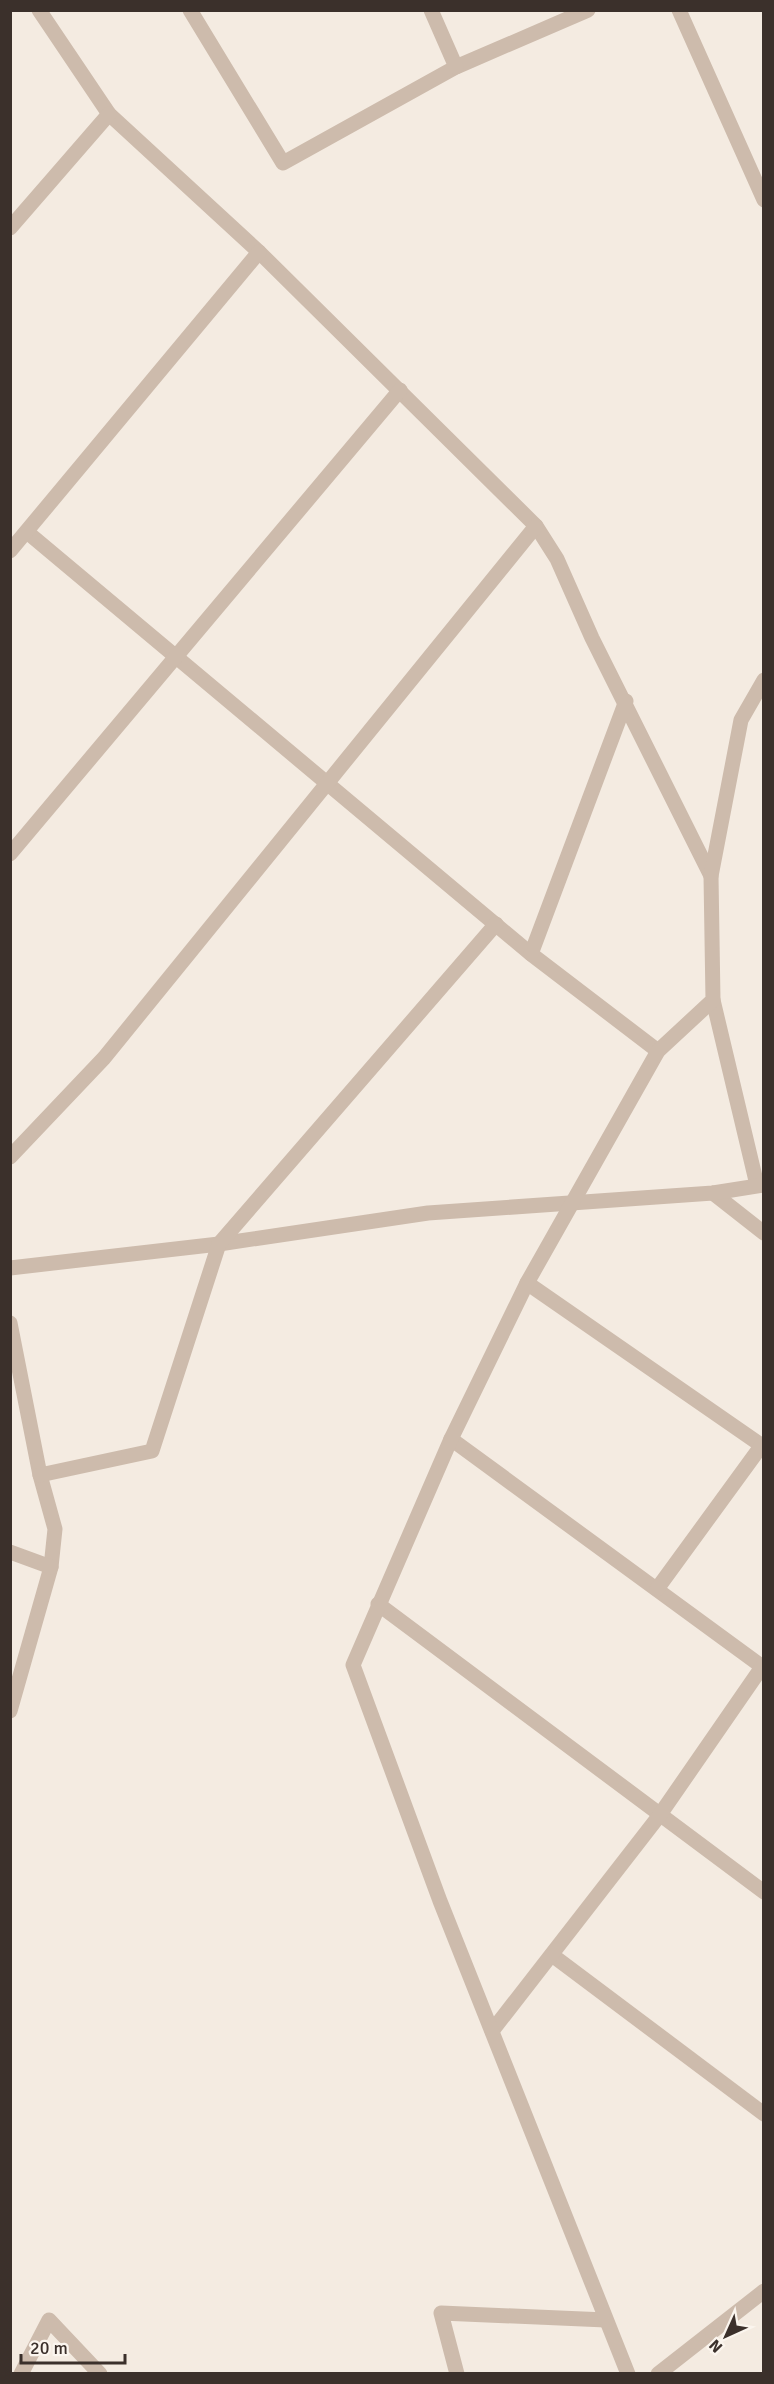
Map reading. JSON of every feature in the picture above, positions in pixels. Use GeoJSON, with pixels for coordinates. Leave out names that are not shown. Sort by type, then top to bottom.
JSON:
{"type":"FeatureCollection","features":[{"type":"Feature","properties":{"kind":"street"},"geometry":{"type":"LineString","coordinates":[[39,10],[109,114],[259,252],[536,526],[558,559],[592,638],[711,876]]}},
{"type":"Feature","properties":{"kind":"street"},"geometry":{"type":"LineString","coordinates":[[190,10],[283,163],[456,67],[588,10]]}},
{"type":"Feature","properties":{"kind":"street"},"geometry":{"type":"LineString","coordinates":[[431,10],[456,67]]}},
{"type":"Feature","properties":{"kind":"street"},"geometry":{"type":"LineString","coordinates":[[679,10],[764,200]]}},
{"type":"Feature","properties":{"kind":"street"},"geometry":{"type":"LineString","coordinates":[[10,228],[109,114]]}},
{"type":"Feature","properties":{"kind":"street"},"geometry":{"type":"LineString","coordinates":[[10,551],[259,252]]}},
{"type":"Feature","properties":{"kind":"street"},"geometry":{"type":"LineString","coordinates":[[10,854],[174,656],[400,390]]}},
{"type":"Feature","properties":{"kind":"street"},"geometry":{"type":"LineString","coordinates":[[10,1157],[104,1058],[324,784],[413,679],[536,526]]}},
{"type":"Feature","properties":{"kind":"street"},"geometry":{"type":"LineString","coordinates":[[27,532],[324,784],[531,954],[658,1051]]}},
{"type":"Feature","properties":{"kind":"street"},"geometry":{"type":"LineString","coordinates":[[10,1268],[219,1244],[428,1213],[713,1193],[760,1185],[713,1000],[711,876],[741,720],[764,680]]}},
{"type":"Feature","properties":{"kind":"street"},"geometry":{"type":"LineString","coordinates":[[531,954],[626,702]]}},
{"type":"Feature","properties":{"kind":"street"},"geometry":{"type":"LineString","coordinates":[[40,1475],[152,1451],[219,1244],[496,924]]}},
{"type":"Feature","properties":{"kind":"street"},"geometry":{"type":"LineString","coordinates":[[628,2373],[440,1901],[353,1665],[451,1439],[526,1282],[658,1051],[713,1000]]}},
{"type":"Feature","properties":{"kind":"street"},"geometry":{"type":"LineString","coordinates":[[713,1193],[764,1233]]}},
{"type":"Feature","properties":{"kind":"street"},"geometry":{"type":"LineString","coordinates":[[526,1282],[763,1446],[657,1589]]}},
{"type":"Feature","properties":{"kind":"street"},"geometry":{"type":"LineString","coordinates":[[10,1323],[17,1391],[55,1529],[51,1567],[10,1711]]}},
{"type":"Feature","properties":{"kind":"street"},"geometry":{"type":"LineString","coordinates":[[451,1439],[763,1668],[659,1816],[492,2031]]}},
{"type":"Feature","properties":{"kind":"street"},"geometry":{"type":"LineString","coordinates":[[10,1552],[51,1567]]}},
{"type":"Feature","properties":{"kind":"street"},"geometry":{"type":"LineString","coordinates":[[378,1604],[659,1816],[764,1892]]}},
{"type":"Feature","properties":{"kind":"street"},"geometry":{"type":"LineString","coordinates":[[552,1955],[764,2115]]}},
{"type":"Feature","properties":{"kind":"street"},"geometry":{"type":"LineString","coordinates":[[658,2373],[764,2291]]}},
{"type":"Feature","properties":{"kind":"street"},"geometry":{"type":"LineString","coordinates":[[457,2373],[441,2313],[606,2319]]}},
{"type":"Feature","properties":{"kind":"street"},"geometry":{"type":"LineString","coordinates":[[21,2373],[49,2320],[100,2373]]}}]}
